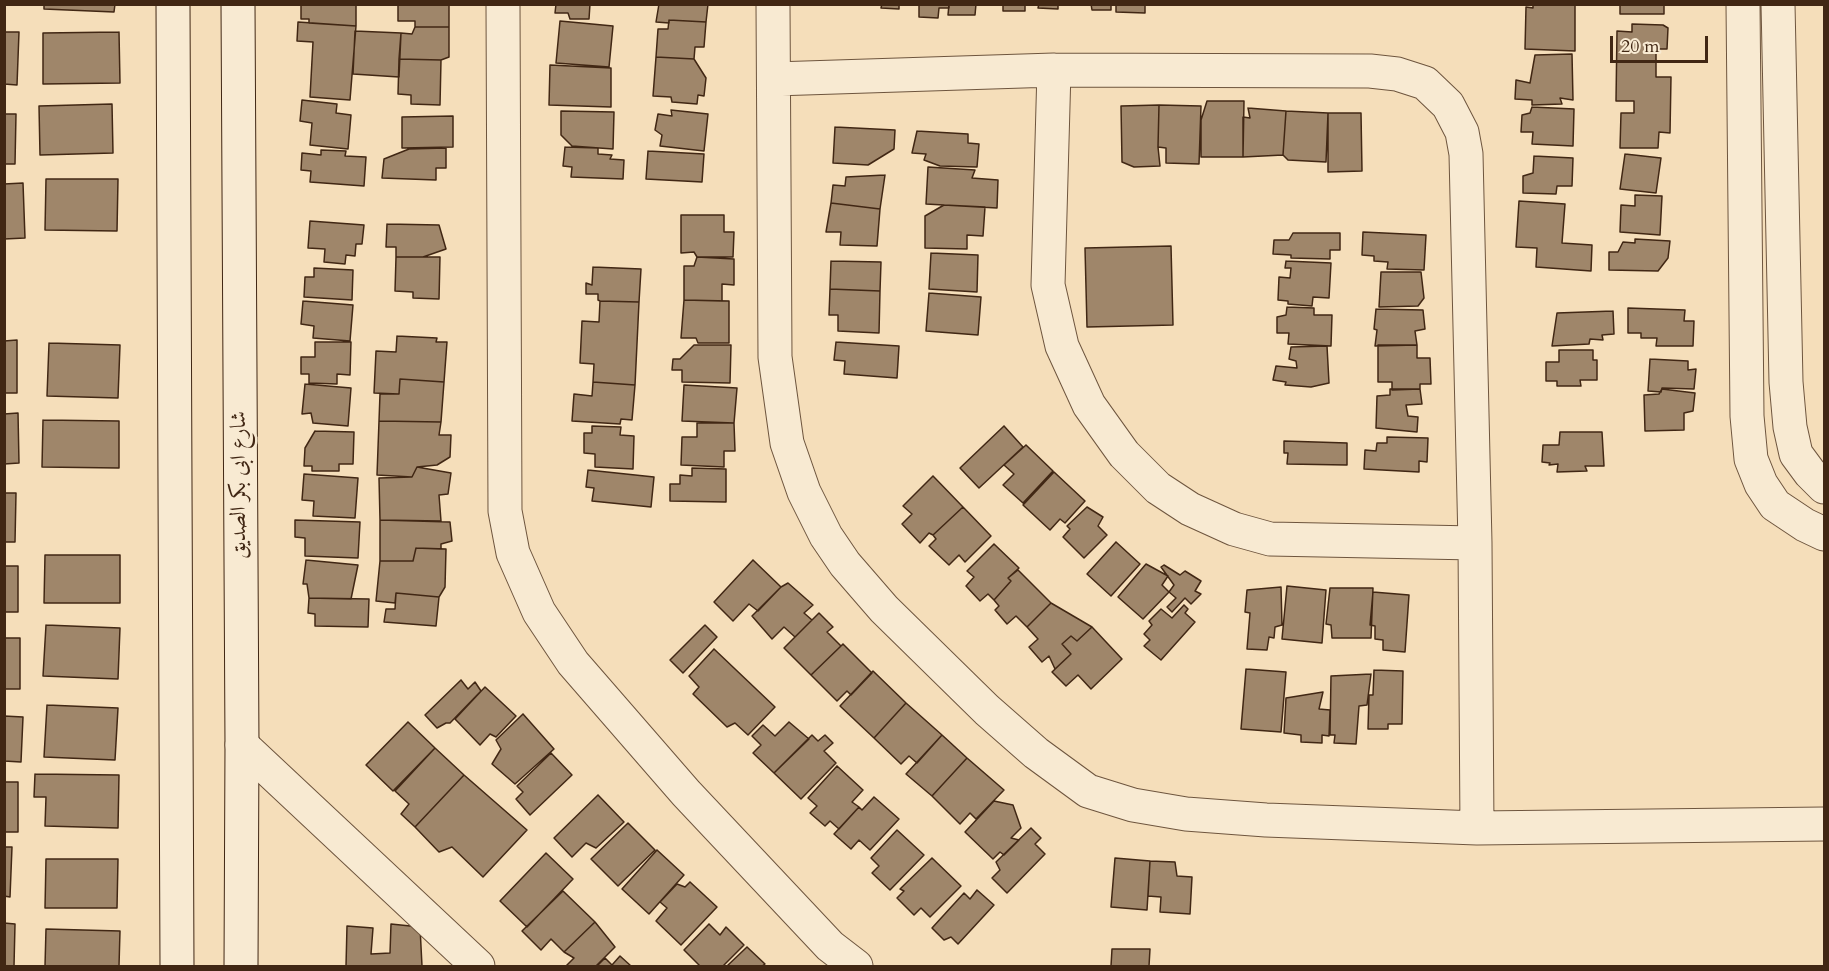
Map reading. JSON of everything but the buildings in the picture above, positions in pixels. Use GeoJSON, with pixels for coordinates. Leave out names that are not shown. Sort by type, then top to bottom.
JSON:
{"type":"FeatureCollection","features":[{"type":"Feature","properties":{"kind":"street"},"geometry":{"type":"LineString","coordinates":[[173,4],[177,966]]}},
{"type":"Feature","properties":{"kind":"street","name":"شارع ابى بكر الصديق"},"geometry":{"type":"LineString","coordinates":[[238,4],[241,966]]}},
{"type":"Feature","properties":{"kind":"street"},"geometry":{"type":"LineString","coordinates":[[503,4],[505,511],[513,553],[539,612],[573,663],[686,793],[830,946],[856,966]]}},
{"type":"Feature","properties":{"kind":"street"},"geometry":{"type":"LineString","coordinates":[[773,4],[775,357],[787,443],[804,492],[826,536],[845,564],[884,609],[987,710],[1036,753],[1088,791],[1133,805],[1186,814],[1266,820],[1477,828],[1824,824]]}},
{"type":"Feature","properties":{"kind":"street"},"geometry":{"type":"LineString","coordinates":[[1743,4],[1747,416],[1751,459],[1761,484],[1775,505],[1805,525],[1824,534]]}},
{"type":"Feature","properties":{"kind":"street"},"geometry":{"type":"LineString","coordinates":[[1778,4],[1786,382],[1790,427],[1796,454],[1810,474],[1824,487]]}},
{"type":"Feature","properties":{"kind":"street"},"geometry":{"type":"LineString","coordinates":[[774,79],[1054,70],[1379,72],[1397,74],[1425,83],[1448,105],[1462,132],[1466,154],[1475,543],[1477,828]]}},
{"type":"Feature","properties":{"kind":"street"},"geometry":{"type":"LineString","coordinates":[[1054,70],[1048,285],[1062,346],[1089,405],[1124,454],[1158,488],[1190,509],[1234,529],[1270,539],[1475,543]]}},
{"type":"Feature","properties":{"kind":"street"},"geometry":{"type":"LineString","coordinates":[[242,745],[478,966]]}}]}
